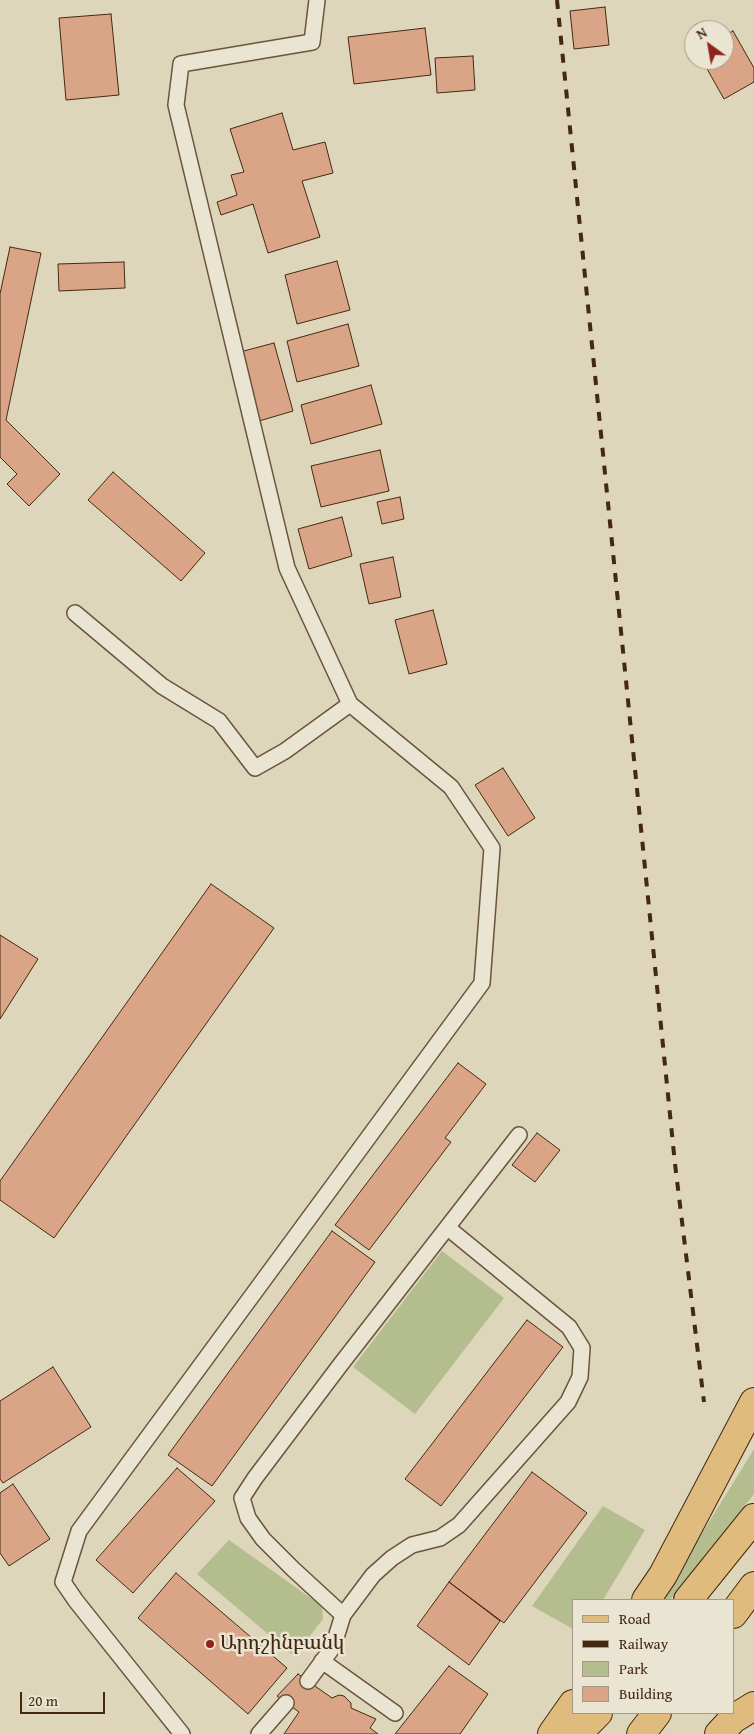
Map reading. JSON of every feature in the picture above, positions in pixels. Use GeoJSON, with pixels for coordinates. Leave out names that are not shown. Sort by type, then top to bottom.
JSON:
{"type":"FeatureCollection","features":[{"type":"Feature","properties":{"kind":"main road"},"geometry":{"type":"LineString","coordinates":[[647,1599],[663,1575],[754,1402]]}},
{"type":"Feature","properties":{"kind":"main road"},"geometry":{"type":"LineString","coordinates":[[689,1599],[754,1518]]}},
{"type":"Feature","properties":{"kind":"main road"},"geometry":{"type":"LineString","coordinates":[[734,1613],[754,1586]]}},
{"type":"Feature","properties":{"kind":"main road"},"geometry":{"type":"LineString","coordinates":[[552,1734],[572,1705]]}},
{"type":"Feature","properties":{"kind":"main road"},"geometry":{"type":"LineString","coordinates":[[719,1734],[733,1719],[754,1706]]}},
{"type":"Feature","properties":{"kind":"main road"},"geometry":{"type":"LineString","coordinates":[[577,1734],[597,1714]]}},
{"type":"Feature","properties":{"kind":"main road"},"geometry":{"type":"LineString","coordinates":[[641,1734],[656,1714]]}},
{"type":"Feature","properties":{"kind":"lane"},"geometry":{"type":"LineString","coordinates":[[182,1734],[63,1582],[79,1531],[482,983],[492,848],[451,787],[350,704],[287,568],[176,105],[181,64],[312,42],[316,0]]}},
{"type":"Feature","properties":{"kind":"lane"},"geometry":{"type":"LineString","coordinates":[[75,614],[162,686],[219,720],[255,768],[285,751],[350,704]]}},
{"type":"Feature","properties":{"kind":"lane"},"geometry":{"type":"LineString","coordinates":[[343,1615],[263,1539],[248,1518],[242,1498],[335,1372],[519,1135]]}},
{"type":"Feature","properties":{"kind":"lane"},"geometry":{"type":"LineString","coordinates":[[308,1682],[333,1647],[343,1615],[373,1575],[392,1558],[412,1545],[440,1538],[459,1525],[568,1402],[580,1377],[582,1348],[568,1327],[448,1228]]}},
{"type":"Feature","properties":{"kind":"lane"},"geometry":{"type":"LineString","coordinates":[[322,1661],[395,1713]]}},
{"type":"Feature","properties":{"kind":"lane"},"geometry":{"type":"LineString","coordinates":[[259,1734],[286,1703]]}},
{"type":"Feature","properties":{"kind":"green space"},"geometry":{"type":"Polygon","coordinates":[[[442,1251],[504,1298],[415,1414],[353,1367],[442,1251]]]}},
{"type":"Feature","properties":{"kind":"green space"},"geometry":{"type":"Polygon","coordinates":[[[754,1449],[754,1494],[671,1599],[662,1599],[754,1449]]]}},
{"type":"Feature","properties":{"kind":"green space"},"geometry":{"type":"Polygon","coordinates":[[[603,1506],[645,1530],[604,1599],[572,1599],[572,1628],[532,1606],[603,1506]]]}},
{"type":"Feature","properties":{"kind":"green space"},"geometry":{"type":"Polygon","coordinates":[[[229,1540],[322,1606],[323,1619],[294,1656],[197,1574],[229,1540]]]}},
{"type":"Feature","properties":{"kind":"building"},"geometry":{"type":"Polygon","coordinates":[[[605,7],[609,45],[574,49],[570,11],[605,7]]]}},
{"type":"Feature","properties":{"kind":"building"},"geometry":{"type":"Polygon","coordinates":[[[111,14],[119,95],[66,100],[59,18],[111,14]]]}},
{"type":"Feature","properties":{"kind":"building"},"geometry":{"type":"Polygon","coordinates":[[[425,28],[431,75],[354,84],[348,37],[425,28]]]}},
{"type":"Feature","properties":{"kind":"building"},"geometry":{"type":"Polygon","coordinates":[[[734,33],[754,68],[754,82],[724,99],[708,70],[734,70],[734,33]]]}},
{"type":"Feature","properties":{"kind":"building"},"geometry":{"type":"Polygon","coordinates":[[[473,56],[475,90],[437,93],[435,58],[473,56]]]}},
{"type":"Feature","properties":{"kind":"building"},"geometry":{"type":"Polygon","coordinates":[[[282,113],[293,150],[325,142],[333,173],[302,181],[320,237],[268,253],[253,204],[221,215],[217,202],[237,195],[231,175],[244,172],[230,129],[282,113]]]}},
{"type":"Feature","properties":{"kind":"building"},"geometry":{"type":"Polygon","coordinates":[[[10,247],[41,253],[6,420],[60,474],[29,506],[7,484],[17,474],[0,457],[0,294],[10,247]]]}},
{"type":"Feature","properties":{"kind":"building"},"geometry":{"type":"Polygon","coordinates":[[[337,261],[350,310],[297,324],[285,275],[337,261]]]}},
{"type":"Feature","properties":{"kind":"building"},"geometry":{"type":"Polygon","coordinates":[[[124,262],[125,288],[59,291],[58,264],[124,262]]]}},
{"type":"Feature","properties":{"kind":"building"},"geometry":{"type":"Polygon","coordinates":[[[348,324],[359,366],[297,382],[287,341],[348,324]]]}},
{"type":"Feature","properties":{"kind":"building"},"geometry":{"type":"Polygon","coordinates":[[[274,343],[293,411],[259,421],[240,352],[274,343]]]}},
{"type":"Feature","properties":{"kind":"building"},"geometry":{"type":"Polygon","coordinates":[[[371,385],[382,424],[311,444],[301,405],[371,385]]]}},
{"type":"Feature","properties":{"kind":"building"},"geometry":{"type":"Polygon","coordinates":[[[380,450],[389,491],[321,507],[311,466],[380,450]]]}},
{"type":"Feature","properties":{"kind":"building"},"geometry":{"type":"Polygon","coordinates":[[[113,472],[205,553],[181,581],[88,500],[113,472]]]}},
{"type":"Feature","properties":{"kind":"building"},"geometry":{"type":"Polygon","coordinates":[[[400,497],[404,519],[382,524],[377,502],[400,497]]]}},
{"type":"Feature","properties":{"kind":"building"},"geometry":{"type":"Polygon","coordinates":[[[342,517],[352,556],[309,569],[298,529],[342,517]]]}},
{"type":"Feature","properties":{"kind":"building"},"geometry":{"type":"Polygon","coordinates":[[[393,557],[401,597],[369,604],[360,564],[393,557]]]}},
{"type":"Feature","properties":{"kind":"building"},"geometry":{"type":"Polygon","coordinates":[[[433,610],[447,664],[409,674],[395,620],[433,610]]]}},
{"type":"Feature","properties":{"kind":"building"},"geometry":{"type":"Polygon","coordinates":[[[503,768],[535,818],[508,836],[475,785],[503,768]]]}},
{"type":"Feature","properties":{"kind":"building"},"geometry":{"type":"Polygon","coordinates":[[[211,884],[274,928],[54,1238],[0,1200],[0,1181],[211,884]]]}},
{"type":"Feature","properties":{"kind":"building"},"geometry":{"type":"Polygon","coordinates":[[[0,935],[38,959],[0,1019],[0,935]]]}},
{"type":"Feature","properties":{"kind":"building"},"geometry":{"type":"Polygon","coordinates":[[[458,1063],[486,1084],[445,1138],[451,1142],[369,1250],[335,1225],[458,1063]]]}},
{"type":"Feature","properties":{"kind":"building"},"geometry":{"type":"Polygon","coordinates":[[[537,1133],[560,1150],[535,1182],[512,1165],[537,1133]]]}},
{"type":"Feature","properties":{"kind":"building"},"geometry":{"type":"Polygon","coordinates":[[[332,1231],[375,1262],[212,1486],[168,1455],[332,1231]]]}},
{"type":"Feature","properties":{"kind":"building"},"geometry":{"type":"Polygon","coordinates":[[[527,1320],[563,1347],[441,1506],[405,1479],[527,1320]]]}},
{"type":"Feature","properties":{"kind":"building"},"geometry":{"type":"Polygon","coordinates":[[[53,1367],[91,1427],[3,1483],[0,1479],[0,1401],[53,1367]]]}},
{"type":"Feature","properties":{"kind":"building"},"geometry":{"type":"Polygon","coordinates":[[[177,1468],[215,1501],[133,1593],[96,1560],[177,1468]]]}},
{"type":"Feature","properties":{"kind":"building"},"geometry":{"type":"Polygon","coordinates":[[[532,1472],[587,1513],[504,1623],[449,1582],[532,1472]]]}},
{"type":"Feature","properties":{"kind":"building"},"geometry":{"type":"Polygon","coordinates":[[[13,1484],[50,1539],[9,1566],[0,1553],[0,1493],[13,1484]]]}},
{"type":"Feature","properties":{"kind":"building"},"geometry":{"type":"Polygon","coordinates":[[[176,1573],[287,1668],[248,1714],[138,1618],[176,1573]]]}},
{"type":"Feature","properties":{"kind":"building"},"geometry":{"type":"Polygon","coordinates":[[[449,1582],[500,1621],[469,1665],[417,1626],[449,1582]]]}},
{"type":"Feature","properties":{"kind":"building"},"geometry":{"type":"Polygon","coordinates":[[[449,1666],[488,1694],[460,1734],[395,1734],[449,1666]]]}},
{"type":"Feature","properties":{"kind":"building"},"geometry":{"type":"Polygon","coordinates":[[[298,1674],[332,1698],[339,1695],[344,1696],[351,1703],[351,1708],[376,1719],[370,1728],[378,1734],[284,1734],[299,1712],[277,1696],[298,1674]]]}},
{"type":"Feature","properties":{"kind":"railway"},"geometry":{"type":"LineString","coordinates":[[557,0],[675,1164],[704,1402]]}},
{"type":"Feature","properties":{"kind":"place","name":"Արդշինբանկ"},"geometry":{"type":"Point","coordinates":[210,1644]}}]}
